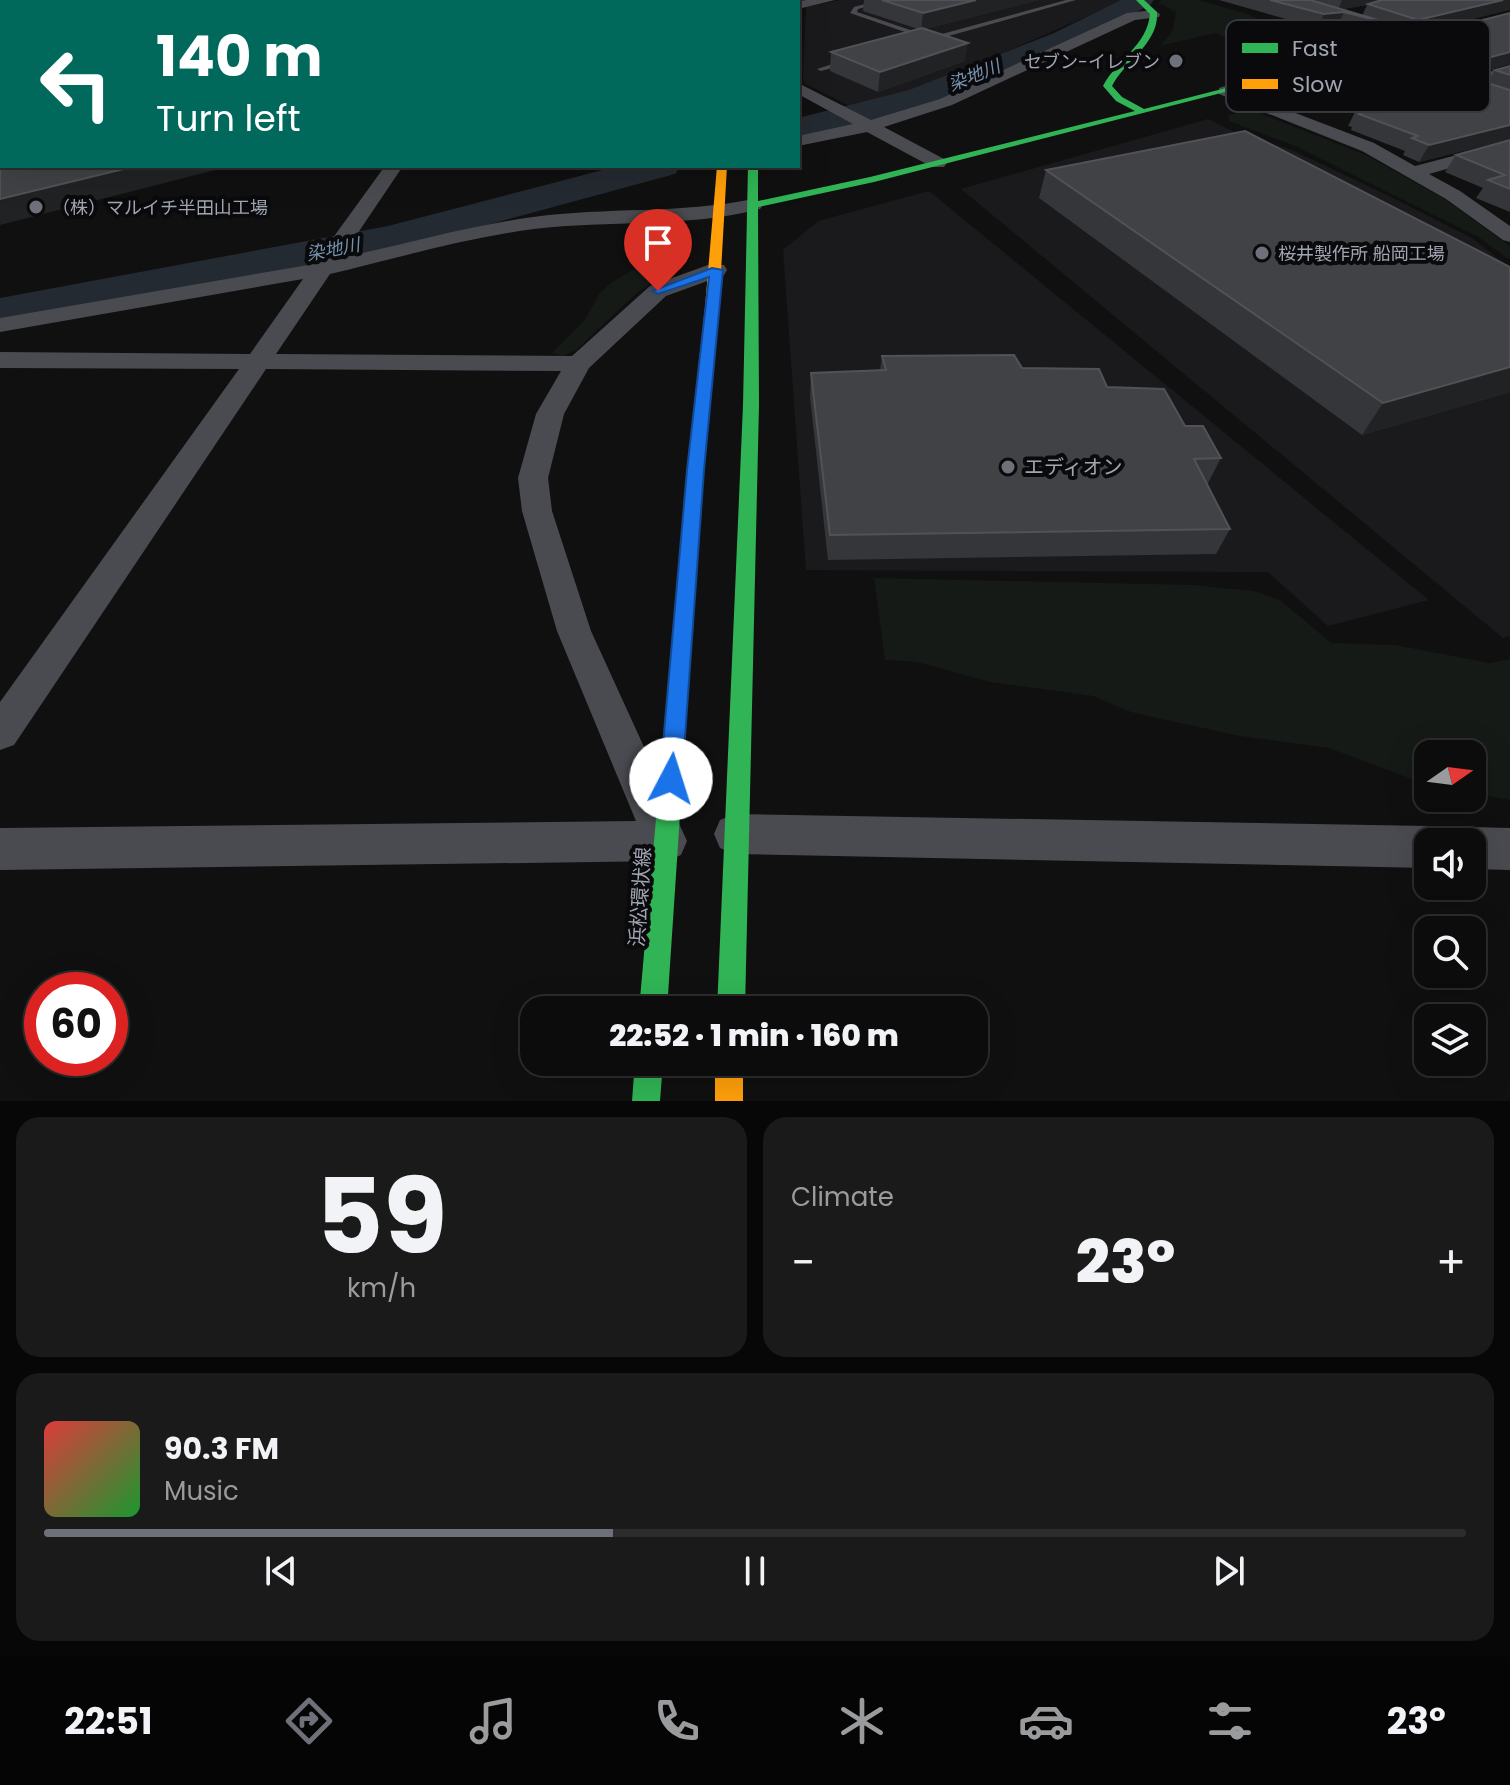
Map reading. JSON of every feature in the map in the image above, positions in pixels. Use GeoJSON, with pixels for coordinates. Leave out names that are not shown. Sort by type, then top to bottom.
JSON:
{"type":"FeatureCollection","features":[{"type":"Feature","properties":{"kind":"street"},"geometry":{"type":"LineString","coordinates":[[800,5],[829,0]]}},
{"type":"Feature","properties":{"kind":"street"},"geometry":{"type":"LineString","coordinates":[[1277,0],[1348,20]]}},
{"type":"Feature","properties":{"kind":"street"},"geometry":{"type":"LineString","coordinates":[[800,140],[969,93],[1132,16],[1146,6],[1156,25],[1152,33],[1107,83],[1116,96],[1143,112]]}},
{"type":"Feature","properties":{"kind":"street"},"geometry":{"type":"LineString","coordinates":[[1338,17],[1366,10]]}},
{"type":"Feature","properties":{"kind":"street"},"geometry":{"type":"LineString","coordinates":[[1490,23],[1510,17]]}},
{"type":"Feature","properties":{"kind":"street"},"geometry":{"type":"LineString","coordinates":[[1490,27],[1510,32]]}},
{"type":"Feature","properties":{"kind":"street"},"geometry":{"type":"LineString","coordinates":[[1490,77],[1510,71]]}},
{"type":"Feature","properties":{"kind":"street"},"geometry":{"type":"LineString","coordinates":[[800,89],[938,163]]}},
{"type":"Feature","properties":{"kind":"street"},"geometry":{"type":"LineString","coordinates":[[0,325],[535,223],[719,212],[938,163],[1225,91]]}},
{"type":"Feature","properties":{"kind":"street"},"geometry":{"type":"LineString","coordinates":[[1279,112],[1364,145],[1415,172],[1509,234]]}},
{"type":"Feature","properties":{"kind":"street"},"geometry":{"type":"LineString","coordinates":[[1315,126],[1345,118]]}},
{"type":"Feature","properties":{"kind":"street"},"geometry":{"type":"LineString","coordinates":[[1415,172],[1510,146]]}},
{"type":"Feature","properties":{"kind":"street"},"geometry":{"type":"LineString","coordinates":[[0,733],[393,168]]}},
{"type":"Feature","properties":{"kind":"street","name":"浜松環状線"},"geometry":{"type":"LineString","coordinates":[[654,996],[695,470],[716,270],[722,168]]}},
{"type":"Feature","properties":{"kind":"street"},"geometry":{"type":"LineString","coordinates":[[731,996],[751,405],[753,168]]}},
{"type":"Feature","properties":{"kind":"street"},"geometry":{"type":"LineString","coordinates":[[0,849],[666,841],[574,631],[537,511],[533,478],[550,414],[578,364],[658,291],[716,270]]}},
{"type":"Feature","properties":{"kind":"street"},"geometry":{"type":"LineString","coordinates":[[0,360],[578,364]]}},
{"type":"Feature","properties":{"kind":"street"},"geometry":{"type":"LineString","coordinates":[[735,834],[1414,847]]}},
{"type":"Feature","properties":{"kind":"street"},"geometry":{"type":"LineString","coordinates":[[1486,848],[1510,849]]}},
{"type":"Feature","properties":{"kind":"street"},"geometry":{"type":"LineString","coordinates":[[646,1101],[648,1076]]}},
{"type":"Feature","properties":{"kind":"street"},"geometry":{"type":"LineString","coordinates":[[729,1076],[729,1101]]}},
{"type":"Feature","properties":{"kind":"lane"},"geometry":{"type":"LineString","coordinates":[[887,0],[856,8],[853,13],[931,39]]}},
{"type":"Feature","properties":{"kind":"lane"},"geometry":{"type":"LineString","coordinates":[[917,43],[1073,0]]}},
{"type":"Feature","properties":{"kind":"lane"},"geometry":{"type":"LineString","coordinates":[[821,69],[862,57]]}},
{"type":"Feature","properties":{"kind":"shaded area"},"geometry":{"type":"Polygon","coordinates":[[[841,0],[1124,0],[922,89],[850,106],[804,83],[803,76],[806,7],[841,0]]]}},
{"type":"Feature","properties":{"kind":"shaded area"},"geometry":{"type":"Polygon","coordinates":[[[1161,0],[1199,0],[1260,20],[1226,20],[1226,38],[1215,33],[1160,46],[1172,32],[1176,12],[1159,3],[1161,0]]]}},
{"type":"Feature","properties":{"kind":"shaded area"},"geometry":{"type":"Polygon","coordinates":[[[1257,112],[1368,156],[1443,198],[1510,246],[1510,260],[1478,237],[1293,145],[1229,121],[1229,115],[1257,112]]]}},
{"type":"Feature","properties":{"kind":"shaded area"},"geometry":{"type":"Polygon","coordinates":[[[1208,119],[1246,138],[1294,151],[1385,194],[1472,238],[1510,268],[1510,636],[1503,638],[961,189],[1208,119]]]}},
{"type":"Feature","properties":{"kind":"shaded area"},"geometry":{"type":"Polygon","coordinates":[[[929,191],[1429,600],[1328,626],[1268,572],[806,570],[783,250],[818,221],[929,191]]]}},
{"type":"Feature","properties":{"kind":"shaded area"},"geometry":{"type":"Polygon","coordinates":[[[660,254],[673,255],[680,261],[680,266],[638,292],[576,350],[563,356],[552,353],[585,320],[599,294],[612,282],[660,254]]]}},
{"type":"Feature","properties":{"kind":"shaded area"},"geometry":{"type":"Polygon","coordinates":[[[874,578],[1193,585],[1254,591],[1280,600],[1331,643],[1395,645],[1490,663],[1510,659],[1510,800],[1486,796],[1486,740],[1414,740],[1414,780],[1329,748],[1240,736],[1131,712],[1093,696],[990,682],[917,662],[885,660],[874,578]]]}},
{"type":"Feature","properties":{"kind":"building"},"geometry":{"type":"Polygon","coordinates":[[[882,0],[976,0],[923,13],[882,0]]]}},
{"type":"Feature","properties":{"kind":"building"},"geometry":{"type":"Polygon","coordinates":[[[1270,0],[1310,0],[1378,20],[1344,12],[1324,14],[1270,0]]]}},
{"type":"Feature","properties":{"kind":"building"},"geometry":{"type":"Polygon","coordinates":[[[1382,0],[1503,0],[1418,20],[1368,4],[1382,0]]]}},
{"type":"Feature","properties":{"kind":"building"},"geometry":{"type":"Polygon","coordinates":[[[1510,13],[1510,52],[1490,57],[1490,20],[1483,20],[1510,13]]]}},
{"type":"Feature","properties":{"kind":"building"},"geometry":{"type":"Polygon","coordinates":[[[922,28],[968,43],[880,72],[831,52],[922,28]]]}},
{"type":"Feature","properties":{"kind":"building"},"geometry":{"type":"Polygon","coordinates":[[[1510,66],[1510,75],[1495,70],[1510,66]]]}},
{"type":"Feature","properties":{"kind":"building"},"geometry":{"type":"Polygon","coordinates":[[[1490,84],[1510,90],[1510,125],[1429,145],[1412,138],[1418,136],[1359,114],[1490,112],[1490,84]]]}},
{"type":"Feature","properties":{"kind":"building","name":"桜井製作所 船岡工場"},"geometry":{"type":"Polygon","coordinates":[[[1245,131],[1510,267],[1510,367],[1383,403],[1046,170],[1245,131]]]}},
{"type":"Feature","properties":{"kind":"building"},"geometry":{"type":"Polygon","coordinates":[[[1510,140],[1510,189],[1488,180],[1505,175],[1456,155],[1510,140]]]}},
{"type":"Feature","properties":{"kind":"building"},"geometry":{"type":"Polygon","coordinates":[[[0,168],[128,168],[0,199],[0,168]]]}},
{"type":"Feature","properties":{"kind":"building","name":"エディオン"},"geometry":{"type":"Polygon","coordinates":[[[1014,355],[1022,368],[1099,369],[1107,387],[1164,389],[1185,426],[1203,426],[1221,458],[1194,459],[1230,529],[830,535],[811,373],[886,370],[882,356],[1014,355]]]}},
{"type":"Feature","properties":{"kind":"waterway","name":"染地川"},"geometry":{"type":"LineString","coordinates":[[800,128],[921,97],[1064,39],[1141,0]]}},
{"type":"Feature","properties":{"kind":"waterway","name":"染地川"},"geometry":{"type":"LineString","coordinates":[[0,313],[391,238],[654,168]]}},
{"type":"Feature","properties":{"kind":"traffic: fast"},"geometry":{"type":"LineString","coordinates":[[753,205],[870,180],[1143,112],[1119,99],[1107,86],[1119,67],[1149,36],[1153,26],[1154,14],[1140,0]]}},
{"type":"Feature","properties":{"kind":"traffic: fast"},"geometry":{"type":"LineString","coordinates":[[1490,22],[1510,17]]}},
{"type":"Feature","properties":{"kind":"traffic: fast"},"geometry":{"type":"LineString","coordinates":[[1143,112],[1226,91]]}},
{"type":"Feature","properties":{"kind":"traffic: fast"},"geometry":{"type":"LineString","coordinates":[[731,996],[751,405],[753,168]]}},
{"type":"Feature","properties":{"kind":"traffic: fast"},"geometry":{"type":"LineString","coordinates":[[654,996],[695,470],[712,307]]}},
{"type":"Feature","properties":{"kind":"traffic: fast"},"geometry":{"type":"LineString","coordinates":[[646,1101],[648,1076]]}},
{"type":"Feature","properties":{"kind":"traffic: slow"},"geometry":{"type":"LineString","coordinates":[[712,307],[722,168]]}},
{"type":"Feature","properties":{"kind":"traffic: slow"},"geometry":{"type":"LineString","coordinates":[[729,1076],[729,1101]]}},
{"type":"Feature","properties":{"kind":"place","name":"セブン-イレブン"},"geometry":{"type":"Point","coordinates":[1176,61]}},
{"type":"Feature","properties":{"kind":"place","name":"（株）マルイチ半田山工場"},"geometry":{"type":"Point","coordinates":[36,207]}},
{"type":"Feature","properties":{"kind":"place","name":"桜井製作所 船岡工場"},"geometry":{"type":"Point","coordinates":[1262,253]}},
{"type":"Feature","properties":{"kind":"place","name":"エディオン"},"geometry":{"type":"Point","coordinates":[1008,467]}},
{"type":"Feature","properties":{"kind":"route"},"geometry":{"type":"LineString","coordinates":[[658,291],[716,270],[695,470],[671,779]]}}]}
